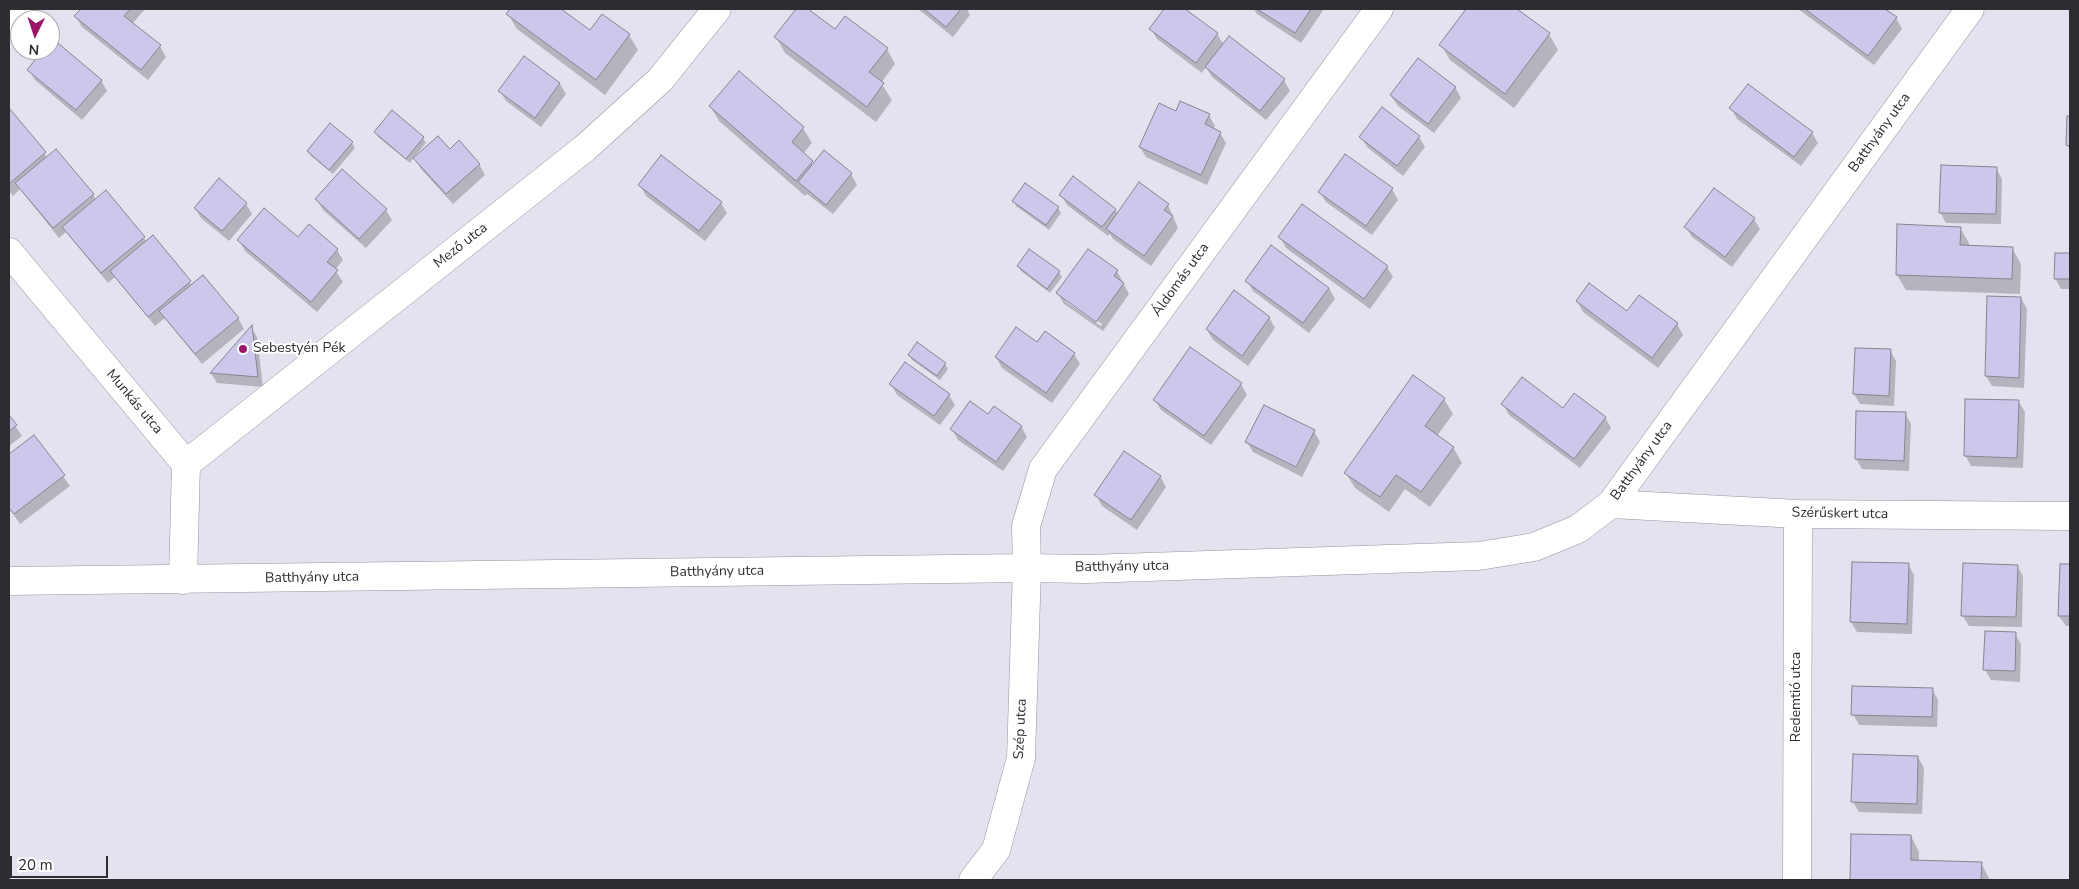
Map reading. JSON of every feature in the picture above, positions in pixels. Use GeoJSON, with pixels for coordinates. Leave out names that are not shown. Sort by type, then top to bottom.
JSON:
{"type":"FeatureCollection","features":[{"type":"Feature","properties":{"kind":"street"},"geometry":{"type":"LineString","coordinates":[[9,19],[18,9]]}},
{"type":"Feature","properties":{"kind":"street","name":"Mező utca"},"geometry":{"type":"LineString","coordinates":[[186,464],[585,148],[660,80],[717,9]]}},
{"type":"Feature","properties":{"kind":"street","name":"Áldomás utca"},"geometry":{"type":"LineString","coordinates":[[1027,568],[1026,526],[1043,469],[1379,9]]}},
{"type":"Feature","properties":{"kind":"street","name":"Batthyány utca"},"geometry":{"type":"LineString","coordinates":[[9,582],[1097,568],[1479,556],[1534,547],[1578,528],[1611,504],[1970,9]]}},
{"type":"Feature","properties":{"kind":"street","name":"Munkás utca"},"geometry":{"type":"LineString","coordinates":[[9,252],[186,464]]}},
{"type":"Feature","properties":{"kind":"street"},"geometry":{"type":"LineString","coordinates":[[183,580],[186,464]]}},
{"type":"Feature","properties":{"kind":"street","name":"Szérűskert utca"},"geometry":{"type":"LineString","coordinates":[[1611,504],[1798,514],[2070,516]]}},
{"type":"Feature","properties":{"kind":"street","name":"Redemtió utca"},"geometry":{"type":"LineString","coordinates":[[1797,880],[1798,514]]}},
{"type":"Feature","properties":{"kind":"street","name":"Szép utca"},"geometry":{"type":"LineString","coordinates":[[973,880],[996,850],[1021,758],[1027,568]]}},
{"type":"Feature","properties":{"kind":"building"},"geometry":{"type":"Polygon","coordinates":[[[81,9],[130,9],[124,16],[161,45],[141,70],[74,16],[81,9]]]}},
{"type":"Feature","properties":{"kind":"building"},"geometry":{"type":"Polygon","coordinates":[[[510,9],[561,9],[590,30],[602,14],[630,34],[596,80],[506,14],[510,9]]]}},
{"type":"Feature","properties":{"kind":"building"},"geometry":{"type":"Polygon","coordinates":[[[796,9],[808,9],[835,29],[845,16],[888,48],[869,72],[884,83],[867,107],[774,37],[796,9]]]}},
{"type":"Feature","properties":{"kind":"building"},"geometry":{"type":"Polygon","coordinates":[[[924,9],[961,9],[946,27],[924,9]]]}},
{"type":"Feature","properties":{"kind":"building"},"geometry":{"type":"Polygon","coordinates":[[[1164,9],[1185,9],[1218,33],[1196,63],[1149,29],[1164,9]]]}},
{"type":"Feature","properties":{"kind":"building"},"geometry":{"type":"Polygon","coordinates":[[[1257,9],[1311,9],[1295,33],[1257,9]]]}},
{"type":"Feature","properties":{"kind":"building"},"geometry":{"type":"Polygon","coordinates":[[[1466,9],[1517,9],[1550,33],[1505,94],[1439,45],[1466,9]]]}},
{"type":"Feature","properties":{"kind":"building"},"geometry":{"type":"Polygon","coordinates":[[[1805,9],[1885,9],[1897,17],[1868,56],[1805,9]]]}},
{"type":"Feature","properties":{"kind":"building"},"geometry":{"type":"Polygon","coordinates":[[[1229,36],[1285,79],[1260,111],[1205,67],[1229,36]]]}},
{"type":"Feature","properties":{"kind":"building"},"geometry":{"type":"Polygon","coordinates":[[[60,45],[102,80],[76,110],[27,70],[35,60],[60,60],[60,45]]]}},
{"type":"Feature","properties":{"kind":"building"},"geometry":{"type":"Polygon","coordinates":[[[524,56],[560,83],[535,118],[498,91],[524,56]]]}},
{"type":"Feature","properties":{"kind":"building"},"geometry":{"type":"Polygon","coordinates":[[[1418,58],[1456,87],[1428,124],[1390,95],[1418,58]]]}},
{"type":"Feature","properties":{"kind":"building"},"geometry":{"type":"Polygon","coordinates":[[[739,71],[804,127],[792,142],[813,161],[796,181],[709,106],[739,71]]]}},
{"type":"Feature","properties":{"kind":"building"},"geometry":{"type":"Polygon","coordinates":[[[1748,84],[1813,132],[1794,157],[1729,108],[1748,84]]]}},
{"type":"Feature","properties":{"kind":"building"},"geometry":{"type":"Polygon","coordinates":[[[1180,101],[1210,114],[1205,124],[1221,132],[1201,175],[1139,147],[1159,103],[1176,111],[1180,101]]]}},
{"type":"Feature","properties":{"kind":"building"},"geometry":{"type":"Polygon","coordinates":[[[1382,107],[1420,136],[1397,166],[1359,137],[1382,107]]]}},
{"type":"Feature","properties":{"kind":"building"},"geometry":{"type":"Polygon","coordinates":[[[9,108],[46,152],[9,184],[9,108]]]}},
{"type":"Feature","properties":{"kind":"building"},"geometry":{"type":"Polygon","coordinates":[[[392,110],[424,137],[406,159],[374,132],[392,110]]]}},
{"type":"Feature","properties":{"kind":"building"},"geometry":{"type":"Polygon","coordinates":[[[2067,116],[2070,116],[2070,146],[2066,145],[2067,116]]]}},
{"type":"Feature","properties":{"kind":"building"},"geometry":{"type":"Polygon","coordinates":[[[330,123],[353,142],[329,170],[307,151],[330,123]]]}},
{"type":"Feature","properties":{"kind":"building"},"geometry":{"type":"Polygon","coordinates":[[[438,136],[450,149],[459,140],[480,164],[446,194],[413,158],[438,136]]]}},
{"type":"Feature","properties":{"kind":"building"},"geometry":{"type":"Polygon","coordinates":[[[56,149],[94,194],[53,228],[15,183],[56,149]]]}},
{"type":"Feature","properties":{"kind":"building"},"geometry":{"type":"Polygon","coordinates":[[[824,150],[852,173],[826,205],[798,182],[824,150]]]}},
{"type":"Feature","properties":{"kind":"building"},"geometry":{"type":"Polygon","coordinates":[[[1345,154],[1393,188],[1366,226],[1318,192],[1345,154]]]}},
{"type":"Feature","properties":{"kind":"building"},"geometry":{"type":"Polygon","coordinates":[[[661,155],[722,202],[699,231],[638,185],[661,155]]]}},
{"type":"Feature","properties":{"kind":"building"},"geometry":{"type":"Polygon","coordinates":[[[1941,165],[1997,167],[1996,214],[1939,213],[1941,165]]]}},
{"type":"Feature","properties":{"kind":"building"},"geometry":{"type":"Polygon","coordinates":[[[342,169],[387,209],[359,239],[315,199],[342,169]]]}},
{"type":"Feature","properties":{"kind":"building"},"geometry":{"type":"Polygon","coordinates":[[[1073,176],[1116,209],[1102,227],[1059,195],[1073,176]]]}},
{"type":"Feature","properties":{"kind":"building"},"geometry":{"type":"Polygon","coordinates":[[[219,178],[247,203],[222,231],[194,208],[219,178]]]}},
{"type":"Feature","properties":{"kind":"building"},"geometry":{"type":"Polygon","coordinates":[[[1139,182],[1169,204],[1164,210],[1173,216],[1144,256],[1106,229],[1139,182]]]}},
{"type":"Feature","properties":{"kind":"building"},"geometry":{"type":"Polygon","coordinates":[[[1025,183],[1059,207],[1046,225],[1012,201],[1025,183]]]}},
{"type":"Feature","properties":{"kind":"building"},"geometry":{"type":"Polygon","coordinates":[[[1714,188],[1755,218],[1725,257],[1684,227],[1714,188]]]}},
{"type":"Feature","properties":{"kind":"building"},"geometry":{"type":"Polygon","coordinates":[[[106,190],[145,237],[101,273],[62,227],[106,190]]]}},
{"type":"Feature","properties":{"kind":"building"},"geometry":{"type":"Polygon","coordinates":[[[1302,204],[1388,266],[1364,299],[1278,237],[1302,204]]]}},
{"type":"Feature","properties":{"kind":"building"},"geometry":{"type":"Polygon","coordinates":[[[264,208],[298,237],[309,224],[338,249],[327,262],[338,270],[311,302],[237,240],[264,208]]]}},
{"type":"Feature","properties":{"kind":"building"},"geometry":{"type":"Polygon","coordinates":[[[1897,224],[1961,227],[1960,245],[2013,247],[2012,279],[1896,275],[1897,224]]]}},
{"type":"Feature","properties":{"kind":"building"},"geometry":{"type":"Polygon","coordinates":[[[153,235],[191,281],[148,317],[110,271],[153,235]]]}},
{"type":"Feature","properties":{"kind":"building"},"geometry":{"type":"Polygon","coordinates":[[[1271,245],[1329,288],[1303,323],[1245,281],[1271,245]]]}},
{"type":"Feature","properties":{"kind":"building"},"geometry":{"type":"Polygon","coordinates":[[[1029,249],[1060,271],[1047,289],[1017,266],[1029,249]]]}},
{"type":"Feature","properties":{"kind":"building"},"geometry":{"type":"Polygon","coordinates":[[[1088,249],[1118,270],[1114,276],[1124,283],[1096,322],[1056,293],[1088,249]]]}},
{"type":"Feature","properties":{"kind":"building"},"geometry":{"type":"Polygon","coordinates":[[[2055,253],[2070,253],[2070,279],[2054,279],[2055,253]]]}},
{"type":"Feature","properties":{"kind":"building"},"geometry":{"type":"Polygon","coordinates":[[[203,275],[239,318],[195,354],[159,311],[203,275]]]}},
{"type":"Feature","properties":{"kind":"building"},"geometry":{"type":"Polygon","coordinates":[[[1589,283],[1627,311],[1639,295],[1678,323],[1652,358],[1576,301],[1589,283]]]}},
{"type":"Feature","properties":{"kind":"building"},"geometry":{"type":"Polygon","coordinates":[[[1234,290],[1270,317],[1242,356],[1206,329],[1234,290]]]}},
{"type":"Feature","properties":{"kind":"building"},"geometry":{"type":"Polygon","coordinates":[[[1987,296],[2021,297],[2019,378],[1985,376],[1987,296]]]}},
{"type":"Feature","properties":{"kind":"building","name":"Sebestyén Pék"},"geometry":{"type":"Polygon","coordinates":[[[252,325],[258,377],[210,373],[252,325]]]}},
{"type":"Feature","properties":{"kind":"building"},"geometry":{"type":"Polygon","coordinates":[[[1016,327],[1037,342],[1045,331],[1075,353],[1046,393],[995,357],[1016,327]]]}},
{"type":"Feature","properties":{"kind":"building"},"geometry":{"type":"Polygon","coordinates":[[[917,342],[946,363],[937,376],[908,355],[917,342]]]}},
{"type":"Feature","properties":{"kind":"building"},"geometry":{"type":"Polygon","coordinates":[[[1190,347],[1242,383],[1204,436],[1153,400],[1190,347]]]}},
{"type":"Feature","properties":{"kind":"building"},"geometry":{"type":"Polygon","coordinates":[[[1855,348],[1891,349],[1889,396],[1853,394],[1855,348]]]}},
{"type":"Feature","properties":{"kind":"building"},"geometry":{"type":"Polygon","coordinates":[[[905,362],[950,394],[934,416],[889,384],[905,362]]]}},
{"type":"Feature","properties":{"kind":"building"},"geometry":{"type":"Polygon","coordinates":[[[1413,375],[1445,398],[1425,426],[1454,447],[1421,492],[1396,475],[1380,497],[1344,473],[1413,375]]]}},
{"type":"Feature","properties":{"kind":"building"},"geometry":{"type":"Polygon","coordinates":[[[1522,377],[1563,408],[1574,393],[1606,417],[1574,459],[1501,404],[1522,377]]]}},
{"type":"Feature","properties":{"kind":"building"},"geometry":{"type":"Polygon","coordinates":[[[1965,399],[2019,400],[2017,458],[1964,456],[1965,399]]]}},
{"type":"Feature","properties":{"kind":"building"},"geometry":{"type":"Polygon","coordinates":[[[970,401],[988,414],[994,406],[1022,426],[996,462],[950,429],[970,401]]]}},
{"type":"Feature","properties":{"kind":"building"},"geometry":{"type":"Polygon","coordinates":[[[1264,405],[1315,430],[1296,467],[1245,442],[1264,405]]]}},
{"type":"Feature","properties":{"kind":"building"},"geometry":{"type":"Polygon","coordinates":[[[1856,411],[1906,412],[1904,461],[1855,459],[1856,411]]]}},
{"type":"Feature","properties":{"kind":"building"},"geometry":{"type":"Polygon","coordinates":[[[9,415],[17,425],[9,431],[9,415]]]}},
{"type":"Feature","properties":{"kind":"building"},"geometry":{"type":"Polygon","coordinates":[[[34,435],[65,475],[14,514],[9,508],[9,454],[34,435]]]}},
{"type":"Feature","properties":{"kind":"building"},"geometry":{"type":"Polygon","coordinates":[[[1124,451],[1161,476],[1131,520],[1094,495],[1124,451]]]}},
{"type":"Feature","properties":{"kind":"building"},"geometry":{"type":"Polygon","coordinates":[[[1852,562],[1909,563],[1907,624],[1850,622],[1852,562]]]}},
{"type":"Feature","properties":{"kind":"building"},"geometry":{"type":"Polygon","coordinates":[[[1963,563],[2018,565],[2016,617],[1961,616],[1963,563]]]}},
{"type":"Feature","properties":{"kind":"building"},"geometry":{"type":"Polygon","coordinates":[[[2060,564],[2070,564],[2070,616],[2058,616],[2060,564]]]}},
{"type":"Feature","properties":{"kind":"building"},"geometry":{"type":"Polygon","coordinates":[[[1985,631],[2016,632],[2015,671],[1983,670],[1985,631]]]}},
{"type":"Feature","properties":{"kind":"building"},"geometry":{"type":"Polygon","coordinates":[[[1852,686],[1933,688],[1932,717],[1851,715],[1852,686]]]}},
{"type":"Feature","properties":{"kind":"building"},"geometry":{"type":"Polygon","coordinates":[[[1853,754],[1918,756],[1917,804],[1851,802],[1853,754]]]}},
{"type":"Feature","properties":{"kind":"building"},"geometry":{"type":"Polygon","coordinates":[[[1851,834],[1911,835],[1911,860],[1982,862],[1981,880],[1850,880],[1851,834]]]}},
{"type":"Feature","properties":{"kind":"place","name":"Sebestyén Pék"},"geometry":{"type":"Point","coordinates":[243,349]}}]}
